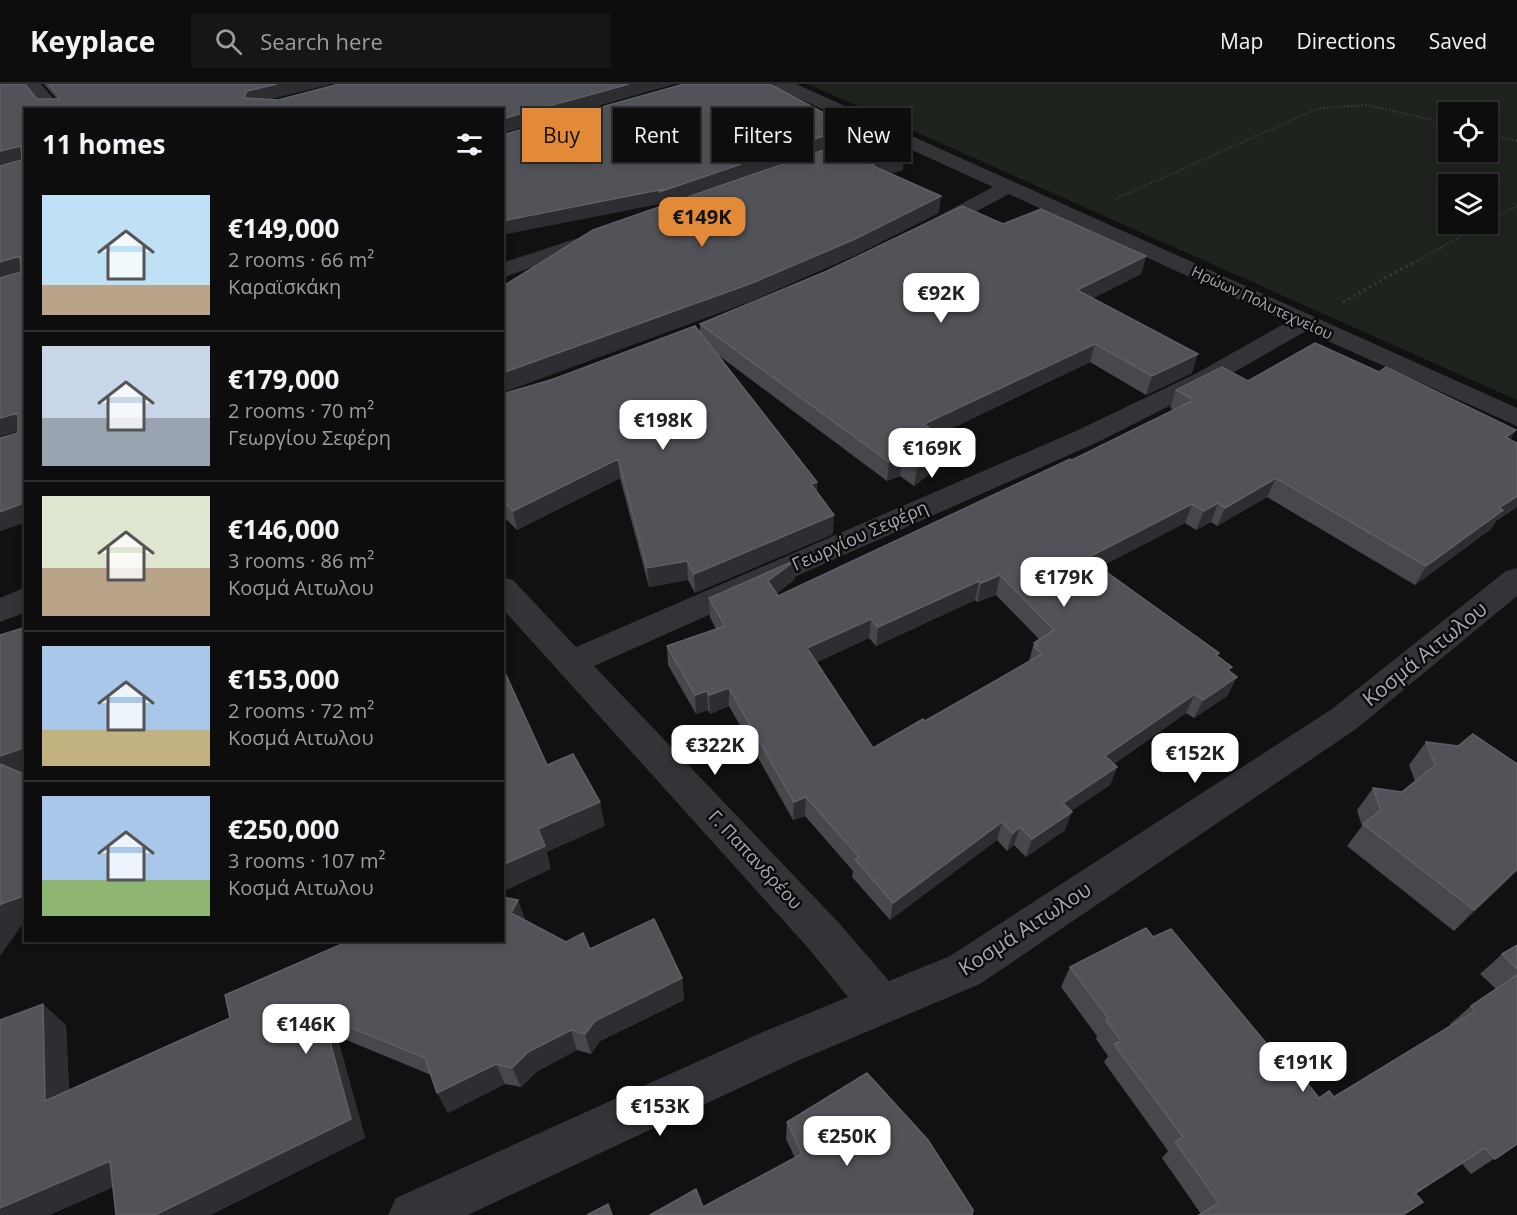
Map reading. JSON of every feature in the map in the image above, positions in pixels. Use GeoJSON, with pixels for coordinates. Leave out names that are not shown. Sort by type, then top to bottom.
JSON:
{"type":"FeatureCollection","features":[{"type":"Feature","properties":{"kind":"street"},"geometry":{"type":"LineString","coordinates":[[32,84],[53,108]]}},
{"type":"Feature","properties":{"kind":"street","name":"Ηρώων Πολυτεχνείου"},"geometry":{"type":"LineString","coordinates":[[782,84],[835,108]]}},
{"type":"Feature","properties":{"kind":"street","name":"Ηρώων Πολυτεχνείου"},"geometry":{"type":"LineString","coordinates":[[911,143],[1517,418]]}},
{"type":"Feature","properties":{"kind":"street"},"geometry":{"type":"LineString","coordinates":[[913,238],[1008,187]]}},
{"type":"Feature","properties":{"kind":"street"},"geometry":{"type":"LineString","coordinates":[[504,270],[625,228]]}},
{"type":"Feature","properties":{"kind":"street","name":"Γεωργίου Σεφέρη"},"geometry":{"type":"LineString","coordinates":[[572,662],[1086,437],[1206,378],[1305,322]]}},
{"type":"Feature","properties":{"kind":"street","name":"Κοσμά Αιτωλου"},"geometry":{"type":"LineString","coordinates":[[413,1215],[779,1047],[965,970],[1344,719],[1517,579]]}},
{"type":"Feature","properties":{"kind":"street","name":"Γ. Παπανδρέου"},"geometry":{"type":"LineString","coordinates":[[504,590],[824,936],[881,1004]]}},
{"type":"Feature","properties":{"kind":"street"},"geometry":{"type":"LineString","coordinates":[[0,611],[24,599]]}},
{"type":"Feature","properties":{"kind":"path"},"geometry":{"type":"LineString","coordinates":[[1074,216],[1202,162],[1319,108],[1368,105],[1438,121]]}},
{"type":"Feature","properties":{"kind":"path"},"geometry":{"type":"LineString","coordinates":[[1498,136],[1517,141]]}},
{"type":"Feature","properties":{"kind":"path"},"geometry":{"type":"LineString","coordinates":[[1498,216],[1517,206]]}},
{"type":"Feature","properties":{"kind":"path"},"geometry":{"type":"LineString","coordinates":[[1305,322],[1466,234]]}},
{"type":"Feature","properties":{"kind":"shaded area"},"geometry":{"type":"Polygon","coordinates":[[[808,84],[1517,84],[1517,400],[911,130],[911,108],[862,108],[808,84]]]}},
{"type":"Feature","properties":{"kind":"building"},"geometry":{"type":"Polygon","coordinates":[[[0,84],[25,84],[37,99],[59,99],[49,84],[277,84],[247,91],[244,98],[278,100],[339,84],[629,84],[542,108],[522,108],[522,113],[504,118],[504,108],[24,108],[24,503],[0,512],[0,438],[18,433],[18,413],[0,418],[0,278],[21,272],[20,256],[0,262],[0,166],[22,160],[21,146],[0,151],[0,84]]]}},
{"type":"Feature","properties":{"kind":"building"},"geometry":{"type":"Polygon","coordinates":[[[684,84],[770,84],[825,114],[825,136],[813,140],[813,108],[712,108],[712,162],[747,162],[659,192],[664,189],[504,221],[504,134],[522,129],[522,162],[601,162],[601,108],[598,108],[684,84]]]}},
{"type":"Feature","properties":{"kind":"building"},"geometry":{"type":"Polygon","coordinates":[[[825,149],[825,162],[879,162],[871,165],[941,196],[855,239],[752,283],[504,372],[504,286],[593,230],[788,162],[813,162],[813,153],[825,149]]]}},
{"type":"Feature","properties":{"kind":"building"},"geometry":{"type":"Polygon","coordinates":[[[962,206],[1003,224],[1041,209],[1146,256],[1077,290],[1198,354],[1152,376],[1095,344],[924,424],[949,442],[917,467],[902,457],[889,462],[700,324],[827,271],[962,206]]]}},
{"type":"Feature","properties":{"kind":"building"},"geometry":{"type":"Polygon","coordinates":[[[695,326],[817,482],[811,484],[834,515],[694,574],[687,561],[647,568],[618,459],[513,511],[504,502],[504,393],[551,380],[695,326]]]}},
{"type":"Feature","properties":{"kind":"building"},"geometry":{"type":"Polygon","coordinates":[[[1315,343],[1379,372],[1386,367],[1516,430],[1505,437],[1517,443],[1517,496],[1499,508],[1503,510],[1426,566],[1276,478],[1225,508],[1218,503],[1204,511],[1192,504],[1087,558],[1219,653],[1216,655],[1232,667],[1228,670],[1237,677],[1203,700],[1195,694],[1105,756],[1117,767],[1063,803],[1072,812],[1032,839],[1020,827],[1013,833],[1002,822],[893,903],[855,859],[859,857],[806,797],[794,802],[729,688],[709,695],[707,691],[695,695],[667,646],[725,626],[709,598],[796,560],[768,581],[778,596],[1072,460],[1194,400],[1176,390],[1222,367],[1248,381],[1315,343]],[[1000,575],[981,583],[979,581],[878,627],[871,619],[807,648],[873,748],[1042,654],[1034,647],[1038,645],[1034,643],[1054,630],[1000,575]]]}},
{"type":"Feature","properties":{"kind":"building"},"geometry":{"type":"Polygon","coordinates":[[[24,628],[24,748],[0,756],[0,635],[24,628]]]}},
{"type":"Feature","properties":{"kind":"building"},"geometry":{"type":"Polygon","coordinates":[[[504,670],[547,765],[573,754],[600,802],[538,829],[545,846],[504,864],[504,670]]]}},
{"type":"Feature","properties":{"kind":"building"},"geometry":{"type":"Polygon","coordinates":[[[1473,734],[1517,764],[1517,869],[1474,910],[1363,824],[1381,810],[1373,788],[1402,792],[1435,765],[1426,742],[1458,746],[1473,734]]]}},
{"type":"Feature","properties":{"kind":"building"},"geometry":{"type":"Polygon","coordinates":[[[0,764],[24,774],[24,896],[0,905],[0,764]]]}},
{"type":"Feature","properties":{"kind":"building"},"geometry":{"type":"Polygon","coordinates":[[[504,897],[518,900],[511,913],[566,942],[583,933],[590,949],[654,919],[682,978],[595,1021],[585,1034],[571,1030],[528,1052],[512,1068],[496,1064],[437,1093],[425,1058],[323,1016],[351,1119],[155,1215],[116,1215],[110,1161],[0,1208],[0,1020],[43,1004],[45,1101],[230,1018],[225,995],[346,942],[504,942],[504,897]]]}},
{"type":"Feature","properties":{"kind":"building"},"geometry":{"type":"Polygon","coordinates":[[[1146,928],[1153,937],[1171,929],[1291,1073],[1296,1069],[1319,1098],[1329,1091],[1334,1097],[1475,1011],[1471,1006],[1517,975],[1517,1144],[1495,1159],[1485,1148],[1415,1193],[1423,1202],[1403,1215],[1199,1215],[1219,1203],[1175,1142],[1183,1137],[1114,1044],[1121,1041],[1106,1020],[1108,1018],[1070,967],[1146,928]]]}},
{"type":"Feature","properties":{"kind":"building"},"geometry":{"type":"Polygon","coordinates":[[[1517,945],[1517,969],[1502,954],[1517,945]]]}},
{"type":"Feature","properties":{"kind":"building"},"geometry":{"type":"Polygon","coordinates":[[[867,1073],[928,1140],[973,1210],[972,1215],[650,1215],[696,1189],[703,1207],[802,1154],[787,1122],[867,1073]]]}},
{"type":"Feature","properties":{"kind":"building"},"geometry":{"type":"Polygon","coordinates":[[[608,1204],[612,1215],[587,1215],[608,1204]]]}}]}
